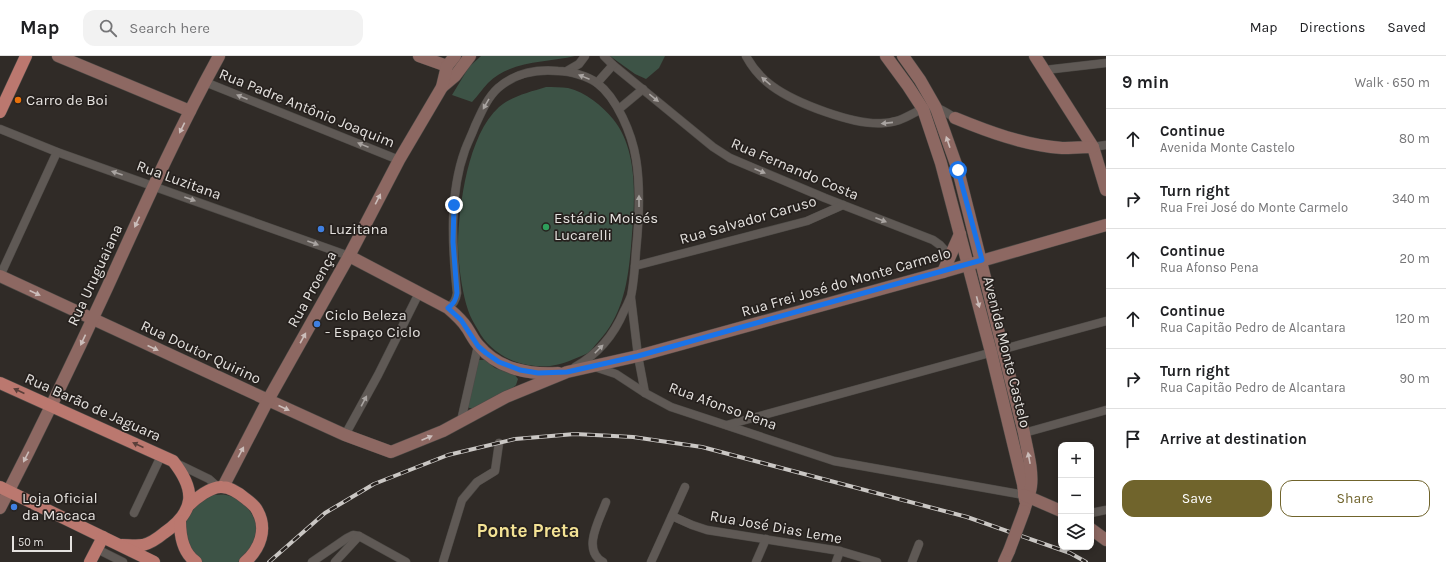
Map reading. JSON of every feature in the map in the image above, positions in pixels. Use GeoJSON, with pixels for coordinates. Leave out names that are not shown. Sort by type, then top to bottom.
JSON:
{"type":"FeatureCollection","features":[{"type":"Feature","properties":{"kind":"main road"},"geometry":{"type":"LineString","coordinates":[[0,112],[26,56]]}},
{"type":"Feature","properties":{"kind":"main road"},"geometry":{"type":"LineString","coordinates":[[58,56],[190,111]]}},
{"type":"Feature","properties":{"kind":"main road","name":"Rua Uruguaiana"},"geometry":{"type":"LineString","coordinates":[[0,508],[4,489],[52,406],[153,186],[219,56]]}},
{"type":"Feature","properties":{"kind":"main road"},"geometry":{"type":"LineString","coordinates":[[418,56],[446,66],[455,56]]}},
{"type":"Feature","properties":{"kind":"main road","name":"Rua Proença"},"geometry":{"type":"LineString","coordinates":[[220,487],[349,256],[399,160],[442,87],[455,76],[470,56]]}},
{"type":"Feature","properties":{"kind":"main road","name":"Avenida Monte Castelo"},"geometry":{"type":"LineString","coordinates":[[886,56],[923,109],[941,163],[991,352],[1026,502]]}},
{"type":"Feature","properties":{"kind":"main road","name":"Avenida Monte Castelo"},"geometry":{"type":"LineString","coordinates":[[903,56],[920,80],[936,108],[958,170],[982,260],[1024,433],[1030,467],[1031,484],[1006,559]]}},
{"type":"Feature","properties":{"kind":"main road"},"geometry":{"type":"LineString","coordinates":[[1036,56],[1093,147],[1106,190]]}},
{"type":"Feature","properties":{"kind":"main road","name":"Rua Proença"},"geometry":{"type":"LineString","coordinates":[[442,87],[446,66]]}},
{"type":"Feature","properties":{"kind":"main road"},"geometry":{"type":"LineString","coordinates":[[955,118],[999,135],[1042,145],[1063,148],[1093,147]]}},
{"type":"Feature","properties":{"kind":"main road","name":"Rua Frei José do Monte Carmelo"},"geometry":{"type":"LineString","coordinates":[[593,366],[638,356],[1106,226]]}},
{"type":"Feature","properties":{"kind":"main road"},"geometry":{"type":"LineString","coordinates":[[943,272],[960,234]]}},
{"type":"Feature","properties":{"kind":"main road"},"geometry":{"type":"LineString","coordinates":[[349,256],[448,308],[461,320],[478,346],[499,362],[520,370],[538,373],[567,372]]}},
{"type":"Feature","properties":{"kind":"main road","name":"Rua Doutor Quirino"},"geometry":{"type":"LineString","coordinates":[[0,276],[345,435],[391,452],[443,431],[461,421]]}},
{"type":"Feature","properties":{"kind":"main road"},"geometry":{"type":"LineString","coordinates":[[461,421],[506,397],[567,372],[593,366]]}},
{"type":"Feature","properties":{"kind":"main road","name":"Rua Barão de Jaguara"},"geometry":{"type":"LineString","coordinates":[[0,383],[173,461]]}},
{"type":"Feature","properties":{"kind":"main road"},"geometry":{"type":"LineString","coordinates":[[122,545],[143,545],[152,542],[180,521],[188,506],[190,498],[184,474],[173,461]]}},
{"type":"Feature","properties":{"kind":"main road"},"geometry":{"type":"LineString","coordinates":[[188,506],[201,494],[220,487],[235,491],[257,509],[262,522],[262,535],[254,554],[245,562]]}},
{"type":"Feature","properties":{"kind":"main road"},"geometry":{"type":"LineString","coordinates":[[4,489],[122,545],[154,562]]}},
{"type":"Feature","properties":{"kind":"main road","name":"Rua Afonso Pena"},"geometry":{"type":"LineString","coordinates":[[1026,502],[1058,511]]}},
{"type":"Feature","properties":{"kind":"main road"},"geometry":{"type":"LineString","coordinates":[[180,521],[180,534],[183,544],[187,553],[196,562]]}},
{"type":"Feature","properties":{"kind":"main road"},"geometry":{"type":"LineString","coordinates":[[1094,531],[1106,540]]}},
{"type":"Feature","properties":{"kind":"main road"},"geometry":{"type":"LineString","coordinates":[[90,562],[103,537]]}},
{"type":"Feature","properties":{"kind":"street"},"geometry":{"type":"LineString","coordinates":[[567,71],[579,64],[585,56]]}},
{"type":"Feature","properties":{"kind":"street","name":"Rua Fernando Costa"},"geometry":{"type":"LineString","coordinates":[[604,56],[713,148],[730,158],[843,205],[933,240],[940,244],[950,256]]}},
{"type":"Feature","properties":{"kind":"street"},"geometry":{"type":"LineString","coordinates":[[746,56],[761,77],[772,86],[787,95],[851,120],[870,124],[890,122],[897,121],[923,109],[936,108],[955,118]]}},
{"type":"Feature","properties":{"kind":"street"},"geometry":{"type":"LineString","coordinates":[[1045,70],[1106,63]]}},
{"type":"Feature","properties":{"kind":"street"},"geometry":{"type":"LineString","coordinates":[[597,83],[613,65]]}},
{"type":"Feature","properties":{"kind":"street"},"geometry":{"type":"LineString","coordinates":[[448,308],[456,300],[457,293],[453,242],[454,205],[458,177],[465,151],[489,98],[498,88],[513,77],[529,72],[546,70],[567,71],[597,83],[613,100],[619,109],[630,136],[636,157],[639,181],[639,224],[635,266],[630,297],[618,324],[611,335],[587,360],[567,372]]}},
{"type":"Feature","properties":{"kind":"street","name":"Rua Padre Antônio Joaquim"},"geometry":{"type":"LineString","coordinates":[[205,82],[399,160]]}},
{"type":"Feature","properties":{"kind":"street"},"geometry":{"type":"LineString","coordinates":[[619,109],[643,89]]}},
{"type":"Feature","properties":{"kind":"street","name":"Rua Luzitana"},"geometry":{"type":"LineString","coordinates":[[0,129],[57,152],[349,256]]}},
{"type":"Feature","properties":{"kind":"street"},"geometry":{"type":"LineString","coordinates":[[1093,147],[1106,145]]}},
{"type":"Feature","properties":{"kind":"street"},"geometry":{"type":"LineString","coordinates":[[0,276],[57,152]]}},
{"type":"Feature","properties":{"kind":"street","name":"Rua Salvador Caruso"},"geometry":{"type":"LineString","coordinates":[[635,266],[807,221],[843,205]]}},
{"type":"Feature","properties":{"kind":"street"},"geometry":{"type":"LineString","coordinates":[[345,435],[378,375],[419,294]]}},
{"type":"Feature","properties":{"kind":"street"},"geometry":{"type":"LineString","coordinates":[[630,297],[638,356],[645,393]]}},
{"type":"Feature","properties":{"kind":"street"},"geometry":{"type":"LineString","coordinates":[[726,425],[1106,321]]}},
{"type":"Feature","properties":{"kind":"street"},"geometry":{"type":"LineString","coordinates":[[461,421],[478,346]]}},
{"type":"Feature","properties":{"kind":"street","name":"Rua Afonso Pena"},"geometry":{"type":"LineString","coordinates":[[593,366],[616,374],[671,408],[834,461],[1026,502]]}},
{"type":"Feature","properties":{"kind":"street"},"geometry":{"type":"LineString","coordinates":[[1024,433],[1106,410]]}},
{"type":"Feature","properties":{"kind":"street"},"geometry":{"type":"LineString","coordinates":[[443,562],[462,500],[477,482],[495,471],[499,443]]}},
{"type":"Feature","properties":{"kind":"street"},"geometry":{"type":"LineString","coordinates":[[134,513],[161,456]]}},
{"type":"Feature","properties":{"kind":"street"},"geometry":{"type":"LineString","coordinates":[[173,461],[209,479],[220,487]]}},
{"type":"Feature","properties":{"kind":"street"},"geometry":{"type":"LineString","coordinates":[[651,562],[685,487]]}},
{"type":"Feature","properties":{"kind":"street"},"geometry":{"type":"LineString","coordinates":[[603,562],[595,555],[592,548],[592,540],[606,502]]}},
{"type":"Feature","properties":{"kind":"street"},"geometry":{"type":"LineString","coordinates":[[1094,512],[1106,510]]}},
{"type":"Feature","properties":{"kind":"street","name":"Rua José Dias Leme"},"geometry":{"type":"LineString","coordinates":[[672,516],[707,530],[840,551],[877,562]]}},
{"type":"Feature","properties":{"kind":"street"},"geometry":{"type":"LineString","coordinates":[[312,562],[353,535],[359,536],[406,562]]}},
{"type":"Feature","properties":{"kind":"street"},"geometry":{"type":"LineString","coordinates":[[335,562],[359,536]]}},
{"type":"Feature","properties":{"kind":"street"},"geometry":{"type":"LineString","coordinates":[[756,562],[766,539]]}},
{"type":"Feature","properties":{"kind":"street"},"geometry":{"type":"LineString","coordinates":[[912,562],[919,544]]}},
{"type":"Feature","properties":{"kind":"street"},"geometry":{"type":"LineString","coordinates":[[97,549],[123,562]]}},
{"type":"Feature","properties":{"kind":"street"},"geometry":{"type":"LineString","coordinates":[[836,562],[840,551]]}},
{"type":"Feature","properties":{"kind":"green space"},"geometry":{"type":"Polygon","coordinates":[[[481,56],[575,56],[518,66],[507,70],[488,83],[472,102],[452,95],[469,67],[481,56]]]}},
{"type":"Feature","properties":{"kind":"green space"},"geometry":{"type":"Polygon","coordinates":[[[610,56],[665,56],[659,68],[646,79],[635,74],[610,56]]]}},
{"type":"Feature","properties":{"kind":"green space","name":"Estádio Moisés Lucarelli"},"geometry":{"type":"Polygon","coordinates":[[[546,87],[560,87],[575,90],[587,96],[599,105],[613,119],[621,131],[631,159],[634,205],[631,249],[627,277],[615,318],[588,353],[551,366],[540,366],[528,365],[513,361],[499,353],[482,337],[471,318],[466,303],[461,277],[458,244],[460,210],[467,171],[473,152],[488,119],[504,103],[521,95],[546,87]]]}},
{"type":"Feature","properties":{"kind":"green space"},"geometry":{"type":"Polygon","coordinates":[[[479,360],[485,360],[495,368],[515,375],[518,379],[516,385],[510,390],[473,408],[469,408],[467,405],[476,363],[479,360]]]}},
{"type":"Feature","properties":{"kind":"green space"},"geometry":{"type":"Polygon","coordinates":[[[213,495],[226,495],[240,501],[246,506],[255,520],[257,527],[254,543],[243,558],[238,562],[201,562],[184,539],[186,517],[201,500],[213,495]]]}},
{"type":"Feature","properties":{"kind":"railway"},"geometry":{"type":"LineString","coordinates":[[269,562],[325,513],[374,484],[448,455],[515,439],[575,434],[633,437],[702,447],[967,517],[1070,553],[1086,562]]}},
{"type":"Feature","properties":{"kind":"place","name":"Carro de Boi"},"geometry":{"type":"Point","coordinates":[18,100]}},
{"type":"Feature","properties":{"kind":"place","name":"Estádio Moisés Lucarelli"},"geometry":{"type":"Point","coordinates":[546,227]}},
{"type":"Feature","properties":{"kind":"place","name":"Luzitana"},"geometry":{"type":"Point","coordinates":[321,229]}},
{"type":"Feature","properties":{"kind":"place","name":"Ciclo Beleza - Espaço Ciclo"},"geometry":{"type":"Point","coordinates":[317,324]}},
{"type":"Feature","properties":{"kind":"place","name":"Loja Oficial da Macaca"},"geometry":{"type":"Point","coordinates":[14,507]}},
{"type":"Feature","properties":{"kind":"district","name":"Ponte Preta"},"geometry":{"type":"Point","coordinates":[528,531]}},
{"type":"Feature","properties":{"kind":"route"},"geometry":{"type":"LineString","coordinates":[[454,205],[453,242],[457,293],[456,300],[448,308],[467,327],[478,346],[499,362],[520,370],[538,373],[567,372],[638,356],[982,260],[958,170]]}}]}
